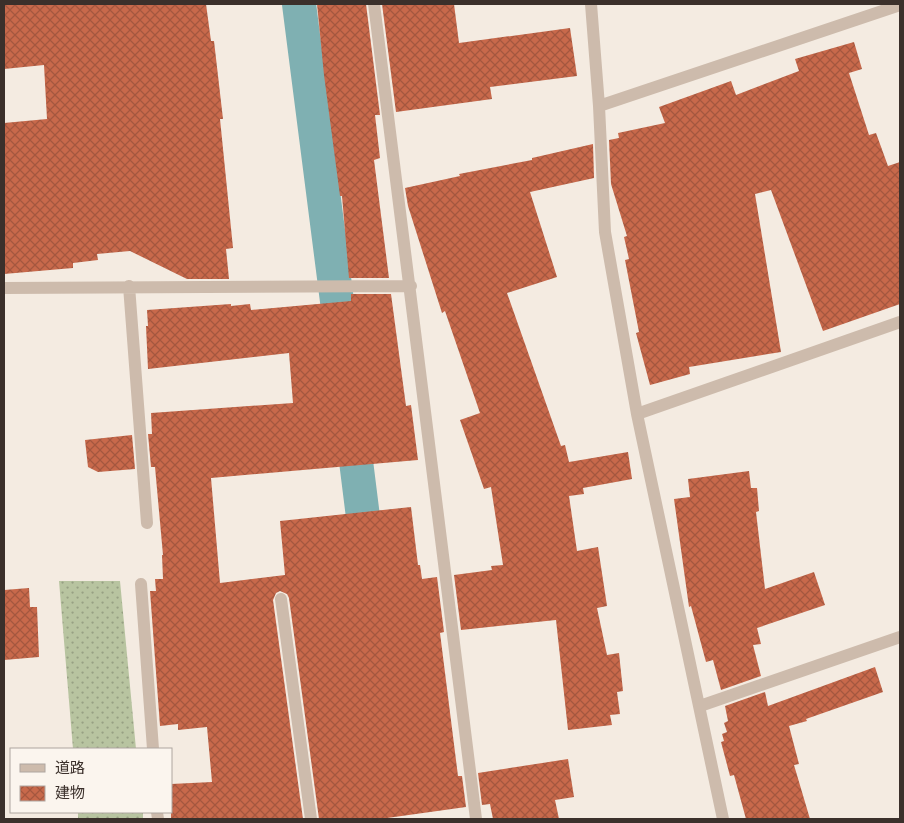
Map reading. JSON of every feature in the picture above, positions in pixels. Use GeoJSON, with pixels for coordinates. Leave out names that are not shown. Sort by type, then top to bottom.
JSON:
{"type":"FeatureCollection","features":[{"type":"Feature","properties":{"kind":"street"},"geometry":{"type":"LineString","coordinates":[[374,4],[411,286],[476,819]]}},
{"type":"Feature","properties":{"kind":"street"},"geometry":{"type":"LineString","coordinates":[[592,4],[606,232],[637,414],[723,819]]}},
{"type":"Feature","properties":{"kind":"street"},"geometry":{"type":"LineString","coordinates":[[599,106],[900,5]]}},
{"type":"Feature","properties":{"kind":"street"},"geometry":{"type":"LineString","coordinates":[[129,286],[147,523]]}},
{"type":"Feature","properties":{"kind":"street"},"geometry":{"type":"LineString","coordinates":[[4,288],[411,286]]}},
{"type":"Feature","properties":{"kind":"street"},"geometry":{"type":"LineString","coordinates":[[637,414],[900,322]]}},
{"type":"Feature","properties":{"kind":"street"},"geometry":{"type":"LineString","coordinates":[[141,584],[153,748]]}},
{"type":"Feature","properties":{"kind":"street"},"geometry":{"type":"LineString","coordinates":[[281,599],[311,819]]}},
{"type":"Feature","properties":{"kind":"street"},"geometry":{"type":"LineString","coordinates":[[700,706],[900,637]]}},
{"type":"Feature","properties":{"kind":"green space"},"geometry":{"type":"Polygon","coordinates":[[[59,581],[120,581],[136,748],[73,748],[59,581]]]}},
{"type":"Feature","properties":{"kind":"green space"},"geometry":{"type":"Polygon","coordinates":[[[78,813],[143,813],[143,819],[78,819],[78,813]]]}},
{"type":"Feature","properties":{"kind":"building"},"geometry":{"type":"Polygon","coordinates":[[[4,4],[206,4],[211,41],[214,41],[223,119],[220,119],[233,248],[226,249],[229,279],[187,279],[130,251],[97,254],[98,260],[73,263],[73,268],[4,274],[4,123],[47,119],[44,65],[4,69],[4,4]]]}},
{"type":"Feature","properties":{"kind":"building"},"geometry":{"type":"Polygon","coordinates":[[[317,4],[366,4],[380,115],[375,115],[380,158],[374,160],[389,278],[349,278],[342,196],[340,196],[324,75],[317,4]]]}},
{"type":"Feature","properties":{"kind":"building"},"geometry":{"type":"Polygon","coordinates":[[[382,4],[454,4],[459,43],[570,28],[577,76],[490,87],[492,99],[396,112],[382,4]]]}},
{"type":"Feature","properties":{"kind":"building"},"geometry":{"type":"Polygon","coordinates":[[[854,42],[862,69],[849,73],[869,135],[876,133],[888,166],[900,162],[900,304],[823,331],[771,190],[755,194],[781,352],[689,367],[690,374],[650,385],[636,333],[639,332],[625,260],[629,259],[624,237],[627,236],[611,184],[609,140],[619,138],[618,133],[665,123],[659,107],[731,81],[736,95],[799,71],[795,59],[854,42]]]}},
{"type":"Feature","properties":{"kind":"building"},"geometry":{"type":"Polygon","coordinates":[[[593,144],[594,178],[530,192],[557,277],[507,293],[561,446],[565,445],[569,462],[628,452],[632,479],[583,488],[584,494],[569,496],[577,551],[598,547],[607,606],[597,608],[607,655],[619,653],[623,691],[617,692],[620,714],[610,715],[612,725],[568,730],[556,620],[461,630],[454,575],[492,570],[491,566],[503,565],[491,487],[484,489],[460,420],[480,413],[445,311],[442,313],[408,206],[405,188],[460,176],[459,174],[532,160],[532,158],[593,144]]]}},
{"type":"Feature","properties":{"kind":"building"},"geometry":{"type":"Polygon","coordinates":[[[351,294],[391,294],[406,406],[411,405],[418,460],[211,478],[220,583],[285,575],[280,521],[411,507],[418,565],[420,565],[422,579],[437,577],[444,632],[440,633],[458,776],[462,776],[466,807],[380,819],[319,819],[289,598],[287,594],[280,591],[276,593],[273,600],[303,819],[171,819],[172,784],[212,782],[207,727],[178,730],[178,724],[160,726],[150,591],[156,591],[155,579],[163,579],[163,555],[155,467],[151,467],[148,434],[152,434],[151,413],[293,403],[289,353],[148,369],[147,310],[250,304],[251,310],[351,301],[351,294]]]}},
{"type":"Feature","properties":{"kind":"building"},"geometry":{"type":"Polygon","coordinates":[[[132,435],[135,469],[98,472],[88,467],[85,440],[132,435]]]}},
{"type":"Feature","properties":{"kind":"building"},"geometry":{"type":"Polygon","coordinates":[[[749,471],[751,488],[757,488],[759,511],[756,512],[765,589],[814,572],[825,605],[757,628],[761,644],[753,645],[761,676],[721,690],[713,660],[706,662],[691,606],[689,607],[674,499],[690,497],[688,479],[749,471]]]}},
{"type":"Feature","properties":{"kind":"building"},"geometry":{"type":"Polygon","coordinates":[[[29,588],[30,607],[37,607],[39,657],[4,660],[4,590],[29,588]]]}},
{"type":"Feature","properties":{"kind":"building"},"geometry":{"type":"Polygon","coordinates":[[[875,667],[883,692],[789,726],[799,764],[794,765],[810,819],[746,819],[734,775],[730,776],[721,742],[724,741],[722,734],[727,732],[724,723],[728,721],[725,706],[765,692],[768,706],[875,667]]]}},
{"type":"Feature","properties":{"kind":"building"},"geometry":{"type":"Polygon","coordinates":[[[568,759],[574,797],[555,800],[559,819],[493,819],[490,804],[482,805],[478,773],[568,759]]]}},
{"type":"Feature","properties":{"kind":"waterway"},"geometry":{"type":"LineString","coordinates":[[299,4],[343,348]]}},
{"type":"Feature","properties":{"kind":"waterway"},"geometry":{"type":"LineString","coordinates":[[351,421],[368,557]]}}]}
